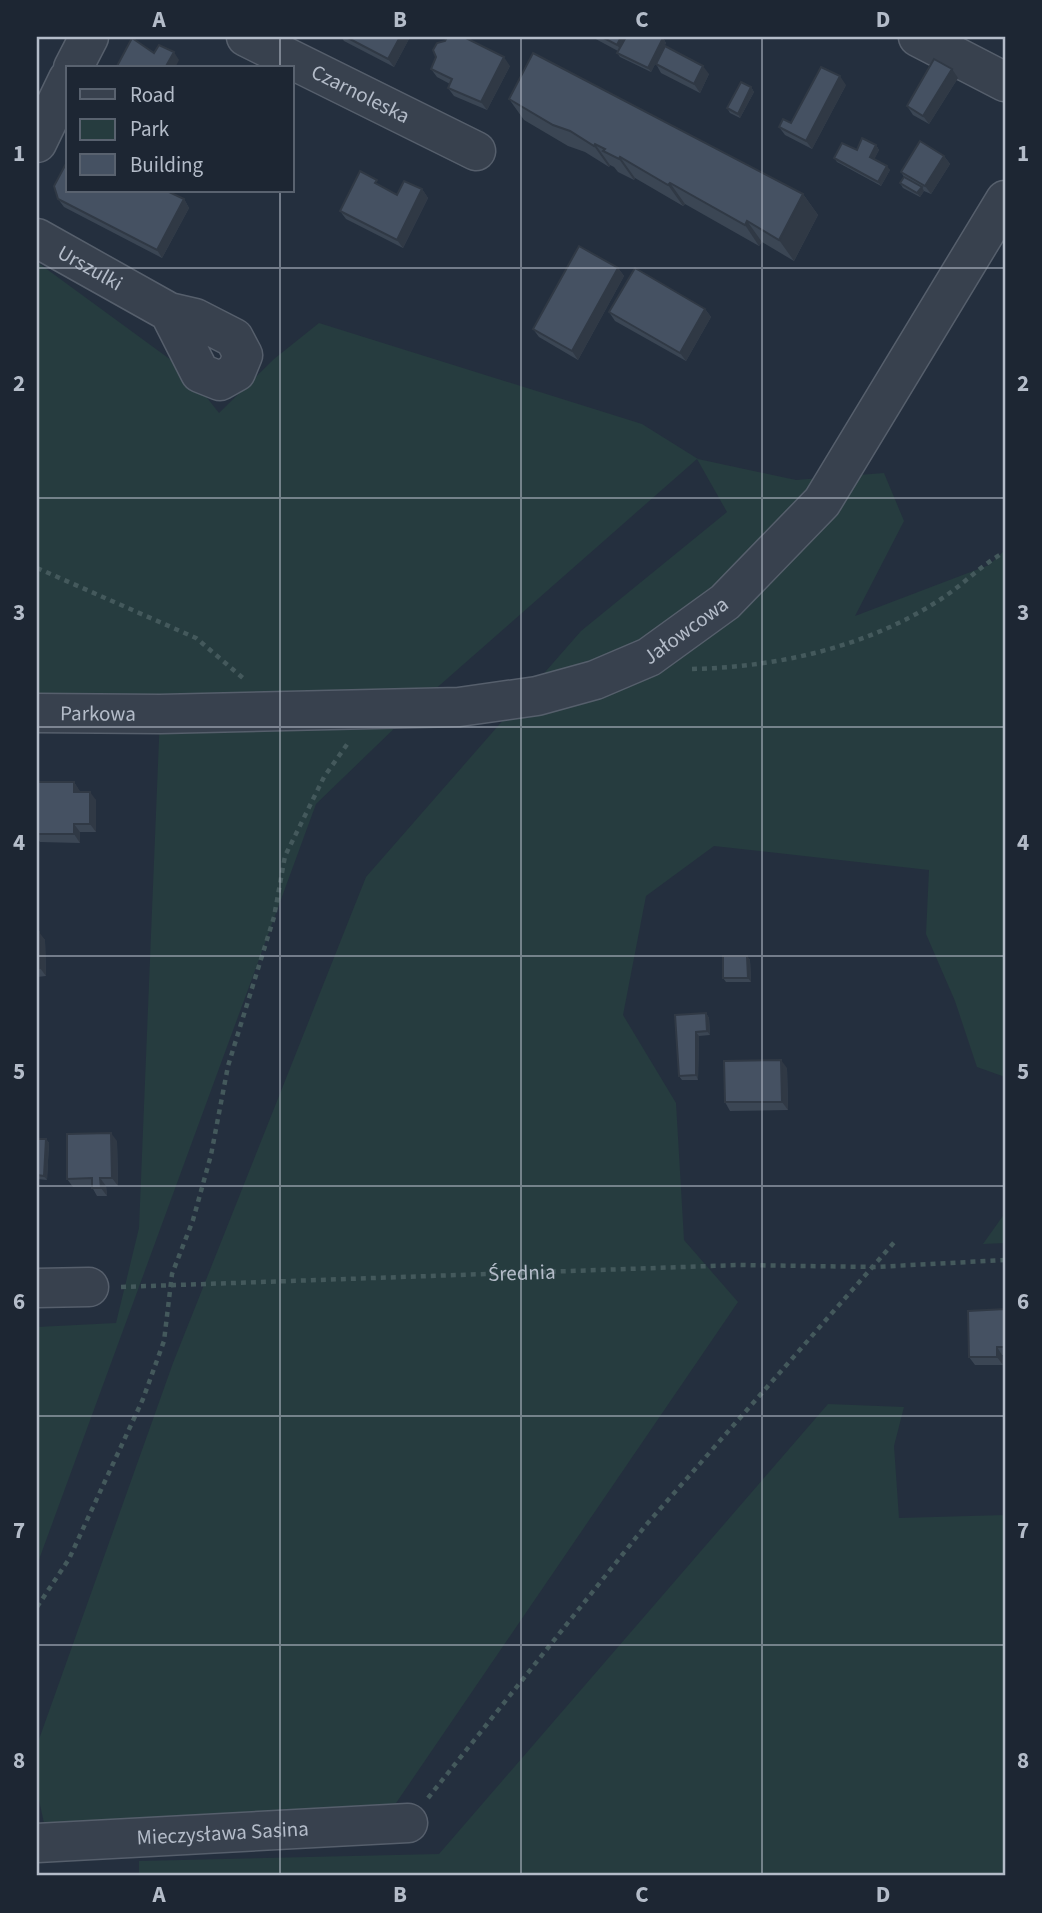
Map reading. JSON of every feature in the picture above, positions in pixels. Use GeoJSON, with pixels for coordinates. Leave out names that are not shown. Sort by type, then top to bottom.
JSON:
{"type":"FeatureCollection","features":[{"type":"Feature","properties":{"kind":"street"},"geometry":{"type":"LineString","coordinates":[[74,66],[89,37]]}},
{"type":"Feature","properties":{"kind":"street","name":"Czarnoleska"},"geometry":{"type":"LineString","coordinates":[[246,37],[476,151]]}},
{"type":"Feature","properties":{"kind":"street"},"geometry":{"type":"LineString","coordinates":[[918,37],[1005,82]]}},
{"type":"Feature","properties":{"kind":"street"},"geometry":{"type":"LineString","coordinates":[[37,143],[66,83]]}},
{"type":"Feature","properties":{"kind":"street","name":"Jałowcowa"},"geometry":{"type":"LineString","coordinates":[[160,714],[459,707],[537,696],[596,680],[649,657],[725,602],[822,502],[1005,200]]}},
{"type":"Feature","properties":{"kind":"street","name":"Urszulki"},"geometry":{"type":"LineString","coordinates":[[37,238],[156,304]]}},
{"type":"Feature","properties":{"kind":"street","name":"Parkowa"},"geometry":{"type":"LineString","coordinates":[[37,713],[160,714]]}},
{"type":"Feature","properties":{"kind":"street"},"geometry":{"type":"LineString","coordinates":[[37,1288],[89,1287]]}},
{"type":"Feature","properties":{"kind":"street","name":"Mieczysława Sasina"},"geometry":{"type":"LineString","coordinates":[[37,1843],[408,1823]]}},
{"type":"Feature","properties":{"kind":"path"},"geometry":{"type":"LineString","coordinates":[[682,669],[716,668],[800,657],[875,634],[940,600],[1005,552]]}},
{"type":"Feature","properties":{"kind":"path"},"geometry":{"type":"LineString","coordinates":[[37,568],[196,638],[252,686]]}},
{"type":"Feature","properties":{"kind":"path"},"geometry":{"type":"LineString","coordinates":[[37,1607],[69,1559],[143,1399],[164,1341],[173,1285],[172,1275],[193,1220],[211,1155],[228,1066],[274,917],[285,856],[324,777],[348,743],[384,709]]}},
{"type":"Feature","properties":{"kind":"path"},"geometry":{"type":"LineString","coordinates":[[408,1823],[646,1525],[897,1239]]}},
{"type":"Feature","properties":{"kind":"path","name":"Średnia"},"geometry":{"type":"LineString","coordinates":[[89,1287],[739,1265],[875,1267],[1005,1260]]}},
{"type":"Feature","properties":{"kind":"green space"},"geometry":{"type":"Polygon","coordinates":[[[37,262],[186,371],[219,413],[274,359],[319,323],[642,424],[698,459],[796,480],[884,473],[904,521],[855,616],[989,565],[1005,550],[1005,1077],[977,1067],[955,1001],[926,934],[929,870],[714,846],[646,896],[623,1015],[676,1103],[684,1240],[738,1302],[392,1809],[44,1823],[37,1791],[37,1745],[173,1363],[366,877],[581,631],[727,512],[697,459],[432,692],[316,804],[37,1565],[37,1327],[116,1323],[139,1228],[160,715],[37,720],[37,262]]]}},
{"type":"Feature","properties":{"kind":"green space"},"geometry":{"type":"Polygon","coordinates":[[[1005,1213],[1005,1243],[983,1244],[1005,1213]]]}},
{"type":"Feature","properties":{"kind":"green space"},"geometry":{"type":"Polygon","coordinates":[[[828,1404],[904,1407],[894,1446],[899,1518],[1005,1515],[1005,1876],[139,1876],[139,1861],[439,1854],[828,1404]]]}},
{"type":"Feature","properties":{"kind":"building"},"geometry":{"type":"Polygon","coordinates":[[[346,37],[400,37],[388,59],[346,37]]]}},
{"type":"Feature","properties":{"kind":"building"},"geometry":{"type":"Polygon","coordinates":[[[447,37],[464,37],[504,57],[481,102],[448,88],[452,79],[431,69],[436,57],[433,50],[437,43],[445,41],[447,37]]]}},
{"type":"Feature","properties":{"kind":"building"},"geometry":{"type":"Polygon","coordinates":[[[602,37],[621,37],[617,45],[602,37]]]}},
{"type":"Feature","properties":{"kind":"building"},"geometry":{"type":"Polygon","coordinates":[[[626,37],[663,38],[648,68],[617,53],[626,37]]]}},
{"type":"Feature","properties":{"kind":"building"},"geometry":{"type":"Polygon","coordinates":[[[132,38],[154,53],[159,45],[174,52],[166,66],[117,66],[132,38]]]}},
{"type":"Feature","properties":{"kind":"building"},"geometry":{"type":"Polygon","coordinates":[[[665,46],[703,66],[694,84],[656,64],[665,46]]]}},
{"type":"Feature","properties":{"kind":"building"},"geometry":{"type":"Polygon","coordinates":[[[533,53],[803,194],[779,240],[747,221],[745,225],[670,183],[668,185],[620,157],[619,159],[603,151],[605,149],[553,125],[509,99],[533,53]]]}},
{"type":"Feature","properties":{"kind":"building"},"geometry":{"type":"Polygon","coordinates":[[[934,59],[952,69],[923,116],[907,106],[934,59]]]}},
{"type":"Feature","properties":{"kind":"building"},"geometry":{"type":"Polygon","coordinates":[[[821,67],[840,76],[806,141],[779,127],[783,119],[791,123],[821,67]]]}},
{"type":"Feature","properties":{"kind":"building"},"geometry":{"type":"Polygon","coordinates":[[[741,82],[751,87],[738,114],[727,108],[741,82]]]}},
{"type":"Feature","properties":{"kind":"building"},"geometry":{"type":"Polygon","coordinates":[[[862,138],[876,145],[870,157],[887,166],[878,182],[834,158],[842,143],[857,150],[862,138]]]}},
{"type":"Feature","properties":{"kind":"building"},"geometry":{"type":"Polygon","coordinates":[[[920,141],[944,156],[925,186],[901,172],[920,141]]]}},
{"type":"Feature","properties":{"kind":"building"},"geometry":{"type":"Polygon","coordinates":[[[66,164],[66,192],[169,192],[184,199],[157,250],[58,199],[54,186],[66,164]]]}},
{"type":"Feature","properties":{"kind":"building"},"geometry":{"type":"Polygon","coordinates":[[[360,171],[397,195],[404,181],[422,189],[397,240],[340,211],[360,171]]]}},
{"type":"Feature","properties":{"kind":"building"},"geometry":{"type":"Polygon","coordinates":[[[904,177],[922,187],[917,193],[900,183],[904,177]]]}},
{"type":"Feature","properties":{"kind":"building"},"geometry":{"type":"Polygon","coordinates":[[[579,246],[618,268],[572,351],[533,329],[579,246]]]}},
{"type":"Feature","properties":{"kind":"building"},"geometry":{"type":"Polygon","coordinates":[[[635,268],[705,309],[680,353],[609,312],[635,268]]]}},
{"type":"Feature","properties":{"kind":"building"},"geometry":{"type":"Polygon","coordinates":[[[37,782],[74,782],[74,792],[90,792],[90,824],[74,824],[74,834],[37,834],[37,782]]]}},
{"type":"Feature","properties":{"kind":"building"},"geometry":{"type":"Polygon","coordinates":[[[39,932],[40,968],[37,968],[39,932]]]}},
{"type":"Feature","properties":{"kind":"building"},"geometry":{"type":"Polygon","coordinates":[[[723,956],[747,956],[748,978],[723,978],[723,956]]]}},
{"type":"Feature","properties":{"kind":"building"},"geometry":{"type":"Polygon","coordinates":[[[706,1013],[707,1031],[696,1032],[696,1075],[679,1076],[675,1015],[706,1013]]]}},
{"type":"Feature","properties":{"kind":"building"},"geometry":{"type":"Polygon","coordinates":[[[781,1060],[782,1102],[725,1102],[724,1061],[781,1060]]]}},
{"type":"Feature","properties":{"kind":"building"},"geometry":{"type":"Polygon","coordinates":[[[111,1133],[112,1178],[100,1178],[101,1188],[92,1188],[92,1178],[67,1179],[67,1134],[111,1133]]]}},
{"type":"Feature","properties":{"kind":"building"},"geometry":{"type":"Polygon","coordinates":[[[37,1139],[46,1139],[44,1176],[37,1175],[37,1139]]]}},
{"type":"Feature","properties":{"kind":"building"},"geometry":{"type":"Polygon","coordinates":[[[1005,1309],[1005,1347],[997,1347],[997,1357],[969,1357],[968,1311],[1005,1309]]]}}]}
